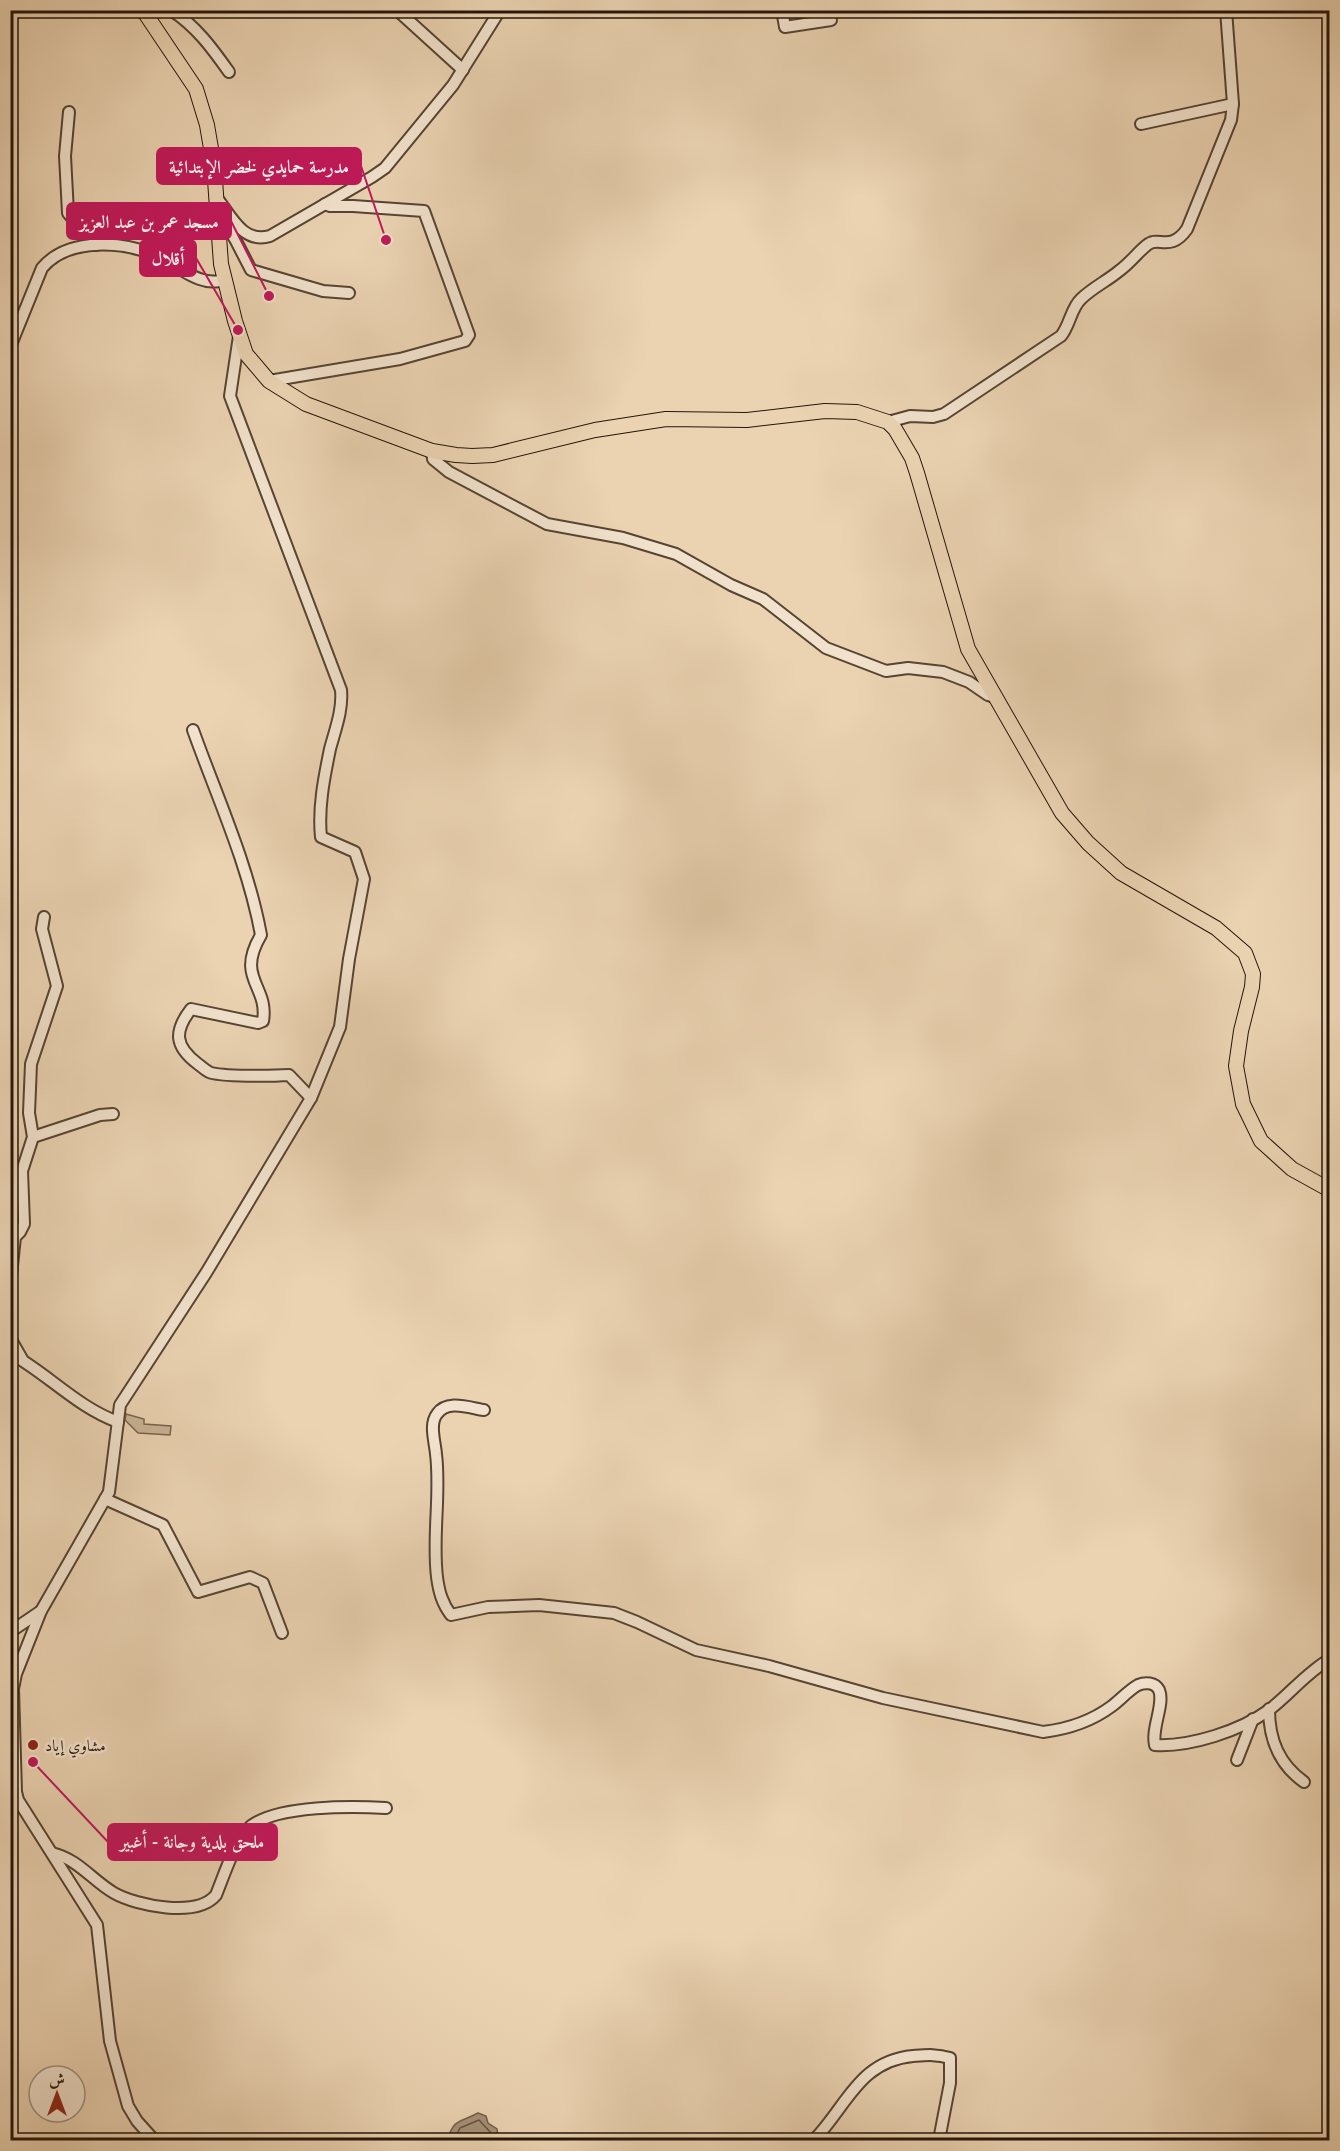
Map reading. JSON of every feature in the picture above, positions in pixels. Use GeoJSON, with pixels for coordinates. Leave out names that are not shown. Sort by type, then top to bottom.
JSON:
{"type":"FeatureCollection","features":[{"type":"Feature","properties":{"kind":"main road"},"geometry":{"type":"LineString","coordinates":[[142,10],[196,89],[207,125],[217,198],[221,264],[246,354],[269,381],[306,404],[432,451],[456,455],[493,455],[595,430],[666,419],[747,420],[837,411],[857,412],[888,422],[899,435],[912,458],[968,649],[1062,813],[1088,843],[1121,873],[1216,928],[1245,953],[1253,974],[1236,1066],[1243,1104],[1261,1141],[1292,1169],[1329,1190]]}},
{"type":"Feature","properties":{"kind":"street"},"geometry":{"type":"LineString","coordinates":[[171,10],[185,19],[210,45],[229,72]]}},
{"type":"Feature","properties":{"kind":"street"},"geometry":{"type":"LineString","coordinates":[[397,10],[463,70]]}},
{"type":"Feature","properties":{"kind":"street"},"geometry":{"type":"LineString","coordinates":[[217,198],[244,233],[261,238],[270,236],[385,168],[463,70],[500,10]]}},
{"type":"Feature","properties":{"kind":"street"},"geometry":{"type":"LineString","coordinates":[[782,10],[785,27],[831,20]]}},
{"type":"Feature","properties":{"kind":"street"},"geometry":{"type":"LineString","coordinates":[[888,422],[910,416],[933,417],[944,414],[1060,336],[1069,324],[1080,299],[1133,260],[1151,242],[1174,243],[1182,237],[1228,130],[1233,104],[1226,10]]}},
{"type":"Feature","properties":{"kind":"street"},"geometry":{"type":"LineString","coordinates":[[1141,124],[1233,104]]}},
{"type":"Feature","properties":{"kind":"street"},"geometry":{"type":"LineString","coordinates":[[69,112],[65,156],[68,213],[92,232],[96,245]]}},
{"type":"Feature","properties":{"kind":"street"},"geometry":{"type":"LineString","coordinates":[[269,381],[400,359],[465,341],[469,335],[424,211],[325,204]]}},
{"type":"Feature","properties":{"kind":"street"},"geometry":{"type":"LineString","coordinates":[[218,213],[236,239],[251,270],[323,291],[349,293]]}},
{"type":"Feature","properties":{"kind":"street"},"geometry":{"type":"LineString","coordinates":[[10,347],[42,268],[62,251],[96,245],[133,249],[157,256],[196,278],[207,281],[225,281]]}},
{"type":"Feature","properties":{"kind":"street"},"geometry":{"type":"LineString","coordinates":[[154,2140],[137,2121],[128,2106],[110,2041],[97,1925],[18,1800],[13,1689],[16,1674],[41,1611],[109,1492],[120,1405],[206,1273],[311,1098],[340,1027],[349,959],[364,879],[355,852],[321,837],[319,816],[330,752],[342,702],[340,690],[230,396],[239,333]]}},
{"type":"Feature","properties":{"kind":"street"},"geometry":{"type":"LineString","coordinates":[[432,451],[433,459],[449,472],[547,524],[623,538],[676,554],[731,585],[763,599],[826,648],[886,672],[908,668],[943,672],[969,682],[995,697]]}},
{"type":"Feature","properties":{"kind":"street"},"geometry":{"type":"LineString","coordinates":[[193,730],[255,906],[261,935],[252,950],[250,967],[265,1009],[263,1021],[258,1023],[192,1009],[181,1022],[178,1038],[186,1055],[210,1073],[267,1077],[289,1075],[311,1098]]}},
{"type":"Feature","properties":{"kind":"street"},"geometry":{"type":"LineString","coordinates":[[10,1286],[15,1237],[24,1224],[22,1171],[33,1137],[29,1113],[31,1064],[57,986],[42,929],[45,917]]}},
{"type":"Feature","properties":{"kind":"street"},"geometry":{"type":"LineString","coordinates":[[33,1137],[100,1115],[113,1114]]}},
{"type":"Feature","properties":{"kind":"street"},"geometry":{"type":"LineString","coordinates":[[10,1338],[22,1360]]}},
{"type":"Feature","properties":{"kind":"street"},"geometry":{"type":"LineString","coordinates":[[10,1353],[101,1416],[118,1422]]}},
{"type":"Feature","properties":{"kind":"street"},"geometry":{"type":"LineString","coordinates":[[484,1410],[453,1405],[442,1408],[435,1415],[433,1427],[438,1480],[434,1554],[442,1603],[451,1615],[488,1607],[539,1605],[614,1613],[696,1650],[790,1672],[883,1698],[1043,1732],[1065,1730],[1087,1721],[1110,1708],[1139,1685],[1155,1684],[1160,1697],[1154,1729],[1155,1745],[1168,1746],[1191,1742],[1230,1730],[1253,1719],[1269,1709],[1329,1659]]}},
{"type":"Feature","properties":{"kind":"street"},"geometry":{"type":"LineString","coordinates":[[105,1499],[163,1525],[198,1592],[250,1577],[263,1583],[282,1633]]}},
{"type":"Feature","properties":{"kind":"street"},"geometry":{"type":"LineString","coordinates":[[10,1632],[41,1611]]}},
{"type":"Feature","properties":{"kind":"street"},"geometry":{"type":"LineString","coordinates":[[1269,1709],[1269,1726],[1280,1758],[1291,1772],[1304,1782]]}},
{"type":"Feature","properties":{"kind":"street"},"geometry":{"type":"LineString","coordinates":[[1237,1760],[1253,1719]]}},
{"type":"Feature","properties":{"kind":"street"},"geometry":{"type":"LineString","coordinates":[[52,1853],[62,1855],[73,1862],[114,1893],[144,1904],[179,1908],[205,1904],[216,1896],[240,1840],[250,1826],[305,1808],[386,1808]]}},
{"type":"Feature","properties":{"kind":"street"},"geometry":{"type":"LineString","coordinates":[[814,2140],[829,2124],[856,2086],[875,2067],[898,2057],[935,2054],[950,2058],[950,2083],[939,2140]]}},
{"type":"Feature","properties":{"kind":"shaded area"},"geometry":{"type":"Polygon","coordinates":[[[126,1414],[144,1419],[144,1424],[171,1426],[170,1435],[138,1433],[125,1420],[126,1414]]]}},
{"type":"Feature","properties":{"kind":"water"},"geometry":{"type":"Polygon","coordinates":[[[478,2113],[486,2116],[488,2123],[497,2129],[498,2136],[495,2140],[447,2140],[456,2124],[478,2113]]]}},
{"type":"Feature","properties":{"kind":"place","name":"مدرسة حمايدي لخضر الإبتدائية"},"geometry":{"type":"Point","coordinates":[386,240]}},
{"type":"Feature","properties":{"kind":"place","name":"مسجد عمر بن عبد العزيز"},"geometry":{"type":"Point","coordinates":[269,296]}},
{"type":"Feature","properties":{"kind":"place","name":"أقلال"},"geometry":{"type":"Point","coordinates":[238,330]}},
{"type":"Feature","properties":{"kind":"place","name":"مشاوي إياد"},"geometry":{"type":"Point","coordinates":[33,1745]}},
{"type":"Feature","properties":{"kind":"place","name":"ملحق بلدية وجانة - أغبير"},"geometry":{"type":"Point","coordinates":[33,1762]}}]}
